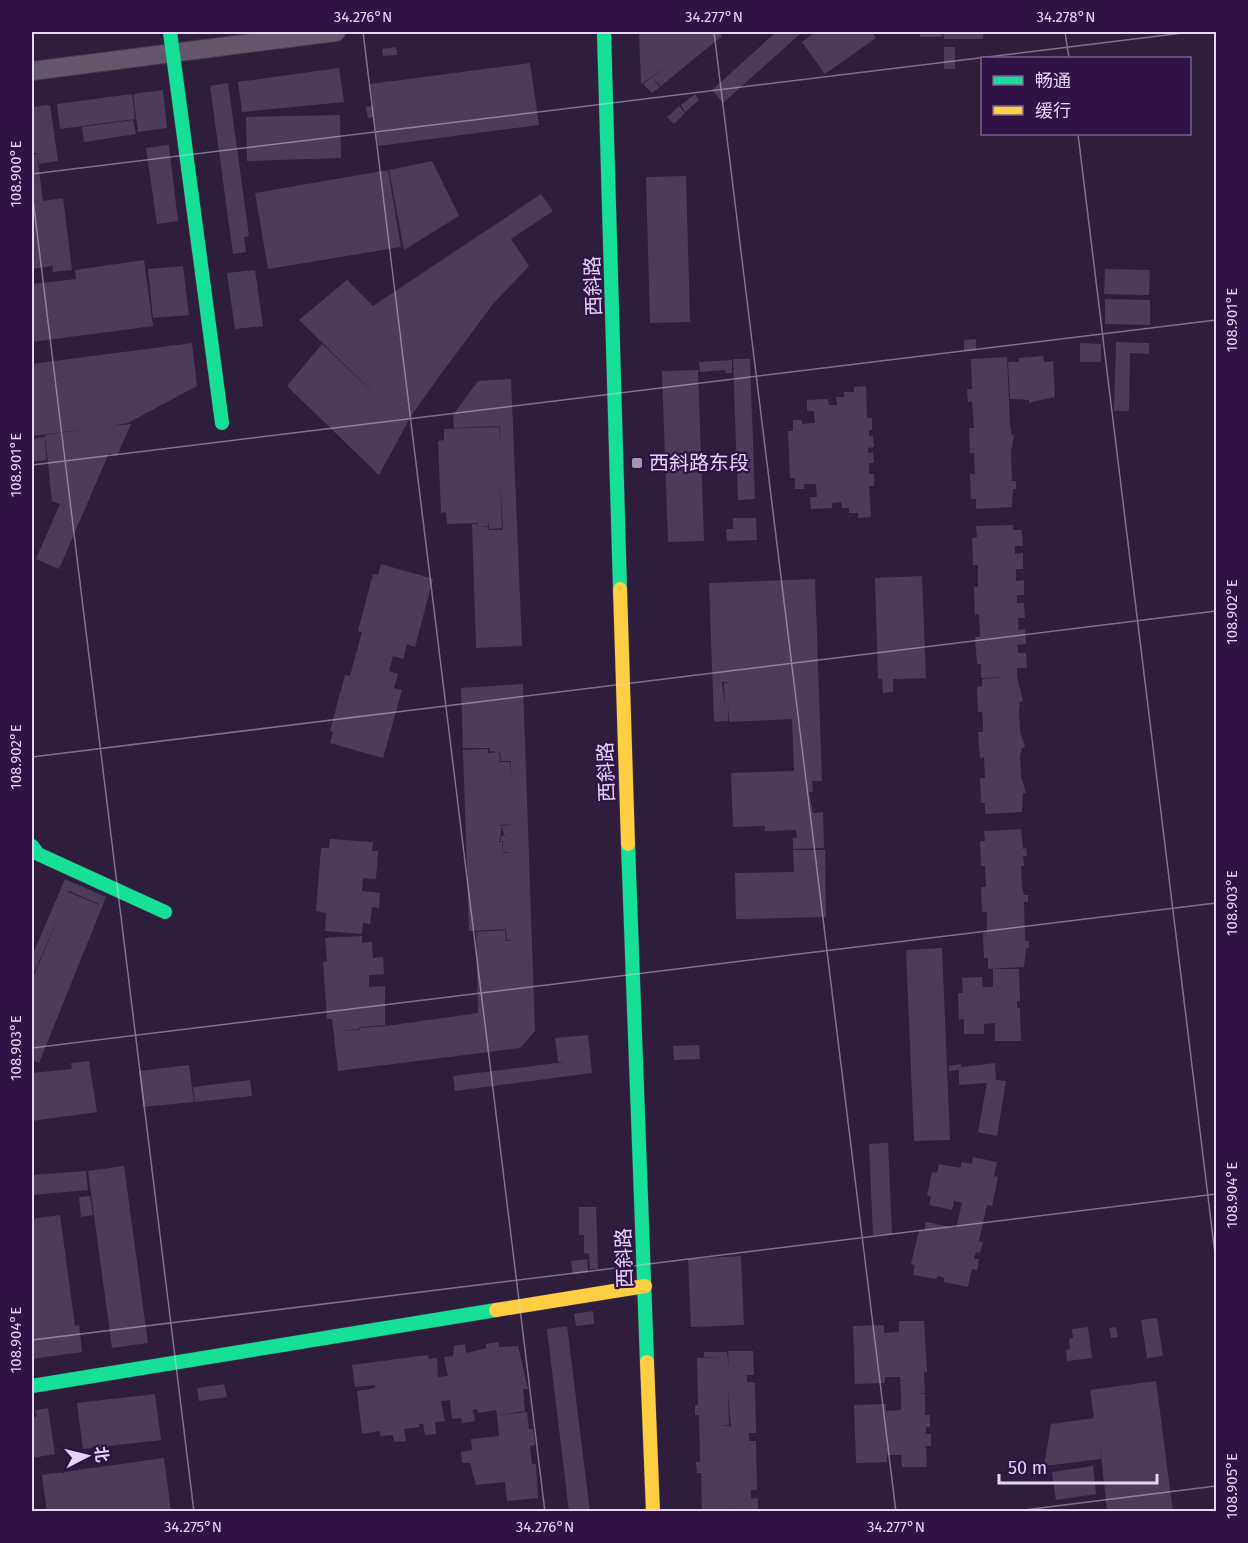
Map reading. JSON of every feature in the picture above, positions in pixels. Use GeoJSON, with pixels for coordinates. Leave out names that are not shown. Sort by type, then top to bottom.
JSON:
{"type":"FeatureCollection","features":[{"type":"Feature","properties":{"kind":"street"},"geometry":{"type":"LineString","coordinates":[[170,32],[222,423]]}},
{"type":"Feature","properties":{"kind":"street"},"geometry":{"type":"LineString","coordinates":[[32,71],[336,32]]}},
{"type":"Feature","properties":{"kind":"street","name":"西斜路"},"geometry":{"type":"LineString","coordinates":[[603,32],[630,925],[653,1512]]}},
{"type":"Feature","properties":{"kind":"street"},"geometry":{"type":"LineString","coordinates":[[32,846],[38,854],[165,912]]}},
{"type":"Feature","properties":{"kind":"street"},"geometry":{"type":"LineString","coordinates":[[32,1386],[645,1286]]}},
{"type":"Feature","properties":{"kind":"building"},"geometry":{"type":"Polygon","coordinates":[[[639,32],[718,32],[722,36],[661,86],[652,77],[673,62],[641,84],[639,32]]]}},
{"type":"Feature","properties":{"kind":"building"},"geometry":{"type":"Polygon","coordinates":[[[776,32],[800,34],[723,103],[712,90],[776,32]]]}},
{"type":"Feature","properties":{"kind":"building"},"geometry":{"type":"Polygon","coordinates":[[[816,32],[872,32],[876,38],[825,74],[802,42],[816,32]]]}},
{"type":"Feature","properties":{"kind":"building"},"geometry":{"type":"Polygon","coordinates":[[[920,32],[942,32],[942,37],[920,37],[920,32]]]}},
{"type":"Feature","properties":{"kind":"building"},"geometry":{"type":"Polygon","coordinates":[[[943,32],[984,32],[983,39],[944,39],[943,32]]]}},
{"type":"Feature","properties":{"kind":"building"},"geometry":{"type":"Polygon","coordinates":[[[396,47],[397,55],[383,56],[382,49],[396,47]]]}},
{"type":"Feature","properties":{"kind":"building"},"geometry":{"type":"Polygon","coordinates":[[[944,47],[955,47],[955,69],[944,69],[944,47]]]}},
{"type":"Feature","properties":{"kind":"building"},"geometry":{"type":"Polygon","coordinates":[[[530,63],[539,125],[378,146],[374,117],[368,118],[366,107],[373,106],[370,84],[530,63]]]}},
{"type":"Feature","properties":{"kind":"building"},"geometry":{"type":"Polygon","coordinates":[[[339,68],[344,102],[242,112],[238,82],[339,68]]]}},
{"type":"Feature","properties":{"kind":"building"},"geometry":{"type":"Polygon","coordinates":[[[652,77],[660,87],[652,93],[643,84],[652,77]]]}},
{"type":"Feature","properties":{"kind":"building"},"geometry":{"type":"Polygon","coordinates":[[[228,83],[249,236],[244,237],[246,252],[233,254],[210,86],[228,83]]]}},
{"type":"Feature","properties":{"kind":"building"},"geometry":{"type":"Polygon","coordinates":[[[163,90],[167,128],[138,132],[133,94],[163,90]]]}},
{"type":"Feature","properties":{"kind":"building"},"geometry":{"type":"Polygon","coordinates":[[[132,94],[135,119],[60,129],[57,104],[132,94]]]}},
{"type":"Feature","properties":{"kind":"building"},"geometry":{"type":"Polygon","coordinates":[[[695,94],[699,100],[685,112],[681,105],[695,94]]]}},
{"type":"Feature","properties":{"kind":"building"},"geometry":{"type":"Polygon","coordinates":[[[50,105],[58,161],[39,164],[37,153],[32,153],[32,107],[50,105]]]}},
{"type":"Feature","properties":{"kind":"building"},"geometry":{"type":"Polygon","coordinates":[[[679,106],[685,113],[674,124],[667,117],[679,106]]]}},
{"type":"Feature","properties":{"kind":"building"},"geometry":{"type":"Polygon","coordinates":[[[340,115],[341,158],[247,161],[246,117],[340,115]]]}},
{"type":"Feature","properties":{"kind":"building"},"geometry":{"type":"Polygon","coordinates":[[[133,120],[136,134],[84,142],[82,127],[133,120]]]}},
{"type":"Feature","properties":{"kind":"building"},"geometry":{"type":"Polygon","coordinates":[[[169,145],[178,221],[157,224],[146,148],[169,145]]]}},
{"type":"Feature","properties":{"kind":"building"},"geometry":{"type":"Polygon","coordinates":[[[37,154],[43,201],[63,198],[72,270],[53,272],[51,257],[52,266],[32,269],[32,155],[37,154]]]}},
{"type":"Feature","properties":{"kind":"building"},"geometry":{"type":"Polygon","coordinates":[[[432,161],[459,216],[404,250],[389,170],[432,161]]]}},
{"type":"Feature","properties":{"kind":"building"},"geometry":{"type":"Polygon","coordinates":[[[388,170],[401,247],[268,269],[255,193],[388,170]]]}},
{"type":"Feature","properties":{"kind":"building"},"geometry":{"type":"Polygon","coordinates":[[[686,176],[690,322],[650,323],[646,177],[686,176]]]}},
{"type":"Feature","properties":{"kind":"building"},"geometry":{"type":"Polygon","coordinates":[[[541,194],[553,211],[511,239],[529,266],[493,304],[441,374],[411,416],[379,475],[287,386],[322,344],[386,405],[299,320],[347,280],[373,306],[541,194]]]}},
{"type":"Feature","properties":{"kind":"building"},"geometry":{"type":"Polygon","coordinates":[[[144,260],[153,326],[32,342],[32,284],[76,279],[75,270],[144,260]]]}},
{"type":"Feature","properties":{"kind":"building"},"geometry":{"type":"Polygon","coordinates":[[[183,266],[189,315],[153,318],[148,269],[183,266]]]}},
{"type":"Feature","properties":{"kind":"building"},"geometry":{"type":"Polygon","coordinates":[[[1105,269],[1150,270],[1149,295],[1104,294],[1105,269]]]}},
{"type":"Feature","properties":{"kind":"building"},"geometry":{"type":"Polygon","coordinates":[[[255,270],[263,326],[235,329],[227,273],[255,270]]]}},
{"type":"Feature","properties":{"kind":"building"},"geometry":{"type":"Polygon","coordinates":[[[1105,299],[1150,300],[1150,325],[1105,324],[1105,299]]]}},
{"type":"Feature","properties":{"kind":"building"},"geometry":{"type":"Polygon","coordinates":[[[976,339],[976,350],[964,351],[964,340],[976,339]]]}},
{"type":"Feature","properties":{"kind":"building"},"geometry":{"type":"Polygon","coordinates":[[[1116,342],[1149,343],[1149,354],[1130,353],[1129,411],[1114,411],[1116,342]]]}},
{"type":"Feature","properties":{"kind":"building"},"geometry":{"type":"Polygon","coordinates":[[[192,343],[197,386],[128,423],[110,426],[131,424],[117,456],[109,453],[59,569],[36,559],[60,504],[52,501],[45,435],[89,429],[32,436],[32,364],[192,343]]]}},
{"type":"Feature","properties":{"kind":"building"},"geometry":{"type":"Polygon","coordinates":[[[1080,343],[1101,344],[1101,362],[1080,362],[1080,343]]]}},
{"type":"Feature","properties":{"kind":"building"},"geometry":{"type":"Polygon","coordinates":[[[1043,356],[1044,362],[1053,361],[1055,397],[1029,403],[1029,400],[1010,399],[1008,362],[1019,362],[1018,358],[1043,356]]]}},
{"type":"Feature","properties":{"kind":"building"},"geometry":{"type":"Polygon","coordinates":[[[1007,357],[1010,426],[1012,435],[1014,435],[1011,452],[1012,481],[1016,481],[1016,489],[1013,489],[1012,507],[976,509],[976,499],[971,499],[970,474],[975,474],[974,453],[970,453],[969,428],[974,428],[972,401],[968,402],[967,389],[972,389],[971,359],[1007,357]]]}},
{"type":"Feature","properties":{"kind":"building"},"geometry":{"type":"Polygon","coordinates":[[[733,359],[750,359],[755,499],[738,500],[733,359]]]}},
{"type":"Feature","properties":{"kind":"building"},"geometry":{"type":"Polygon","coordinates":[[[732,360],[732,373],[725,373],[725,370],[700,372],[699,362],[732,360]]]}},
{"type":"Feature","properties":{"kind":"building"},"geometry":{"type":"Polygon","coordinates":[[[698,370],[704,541],[668,542],[662,371],[698,370]]]}},
{"type":"Feature","properties":{"kind":"building"},"geometry":{"type":"Polygon","coordinates":[[[511,379],[522,646],[476,648],[472,524],[477,524],[478,527],[477,519],[477,523],[447,524],[446,512],[441,513],[438,441],[444,440],[444,429],[499,427],[501,443],[499,426],[454,428],[453,415],[478,381],[511,379]],[[500,481],[502,528],[489,529],[489,521],[488,526],[481,527],[488,527],[488,530],[503,530],[500,481]]]}},
{"type":"Feature","properties":{"kind":"building"},"geometry":{"type":"Polygon","coordinates":[[[866,386],[867,418],[872,418],[872,430],[869,430],[869,436],[873,436],[874,447],[868,448],[868,453],[873,452],[874,463],[869,463],[869,474],[874,474],[874,486],[869,486],[871,517],[858,518],[858,513],[849,513],[849,508],[842,508],[841,502],[832,503],[832,508],[811,509],[810,497],[817,497],[816,484],[804,484],[804,489],[795,489],[795,478],[790,478],[788,431],[793,431],[793,420],[802,420],[802,424],[815,423],[814,411],[807,411],[807,400],[828,399],[829,405],[837,405],[836,397],[844,397],[844,392],[854,392],[854,387],[866,386]]]}},
{"type":"Feature","properties":{"kind":"building"},"geometry":{"type":"Polygon","coordinates":[[[45,437],[46,460],[32,462],[32,439],[45,437]]]}},
{"type":"Feature","properties":{"kind":"building"},"geometry":{"type":"Polygon","coordinates":[[[733,518],[756,518],[757,540],[727,541],[726,529],[733,529],[733,518]]]}},
{"type":"Feature","properties":{"kind":"building"},"geometry":{"type":"Polygon","coordinates":[[[1013,525],[1013,530],[1022,530],[1023,546],[1015,546],[1015,554],[1023,553],[1023,569],[1016,569],[1016,581],[1024,580],[1024,595],[1017,595],[1017,603],[1024,603],[1025,618],[1018,618],[1018,630],[1025,629],[1026,644],[1017,645],[1018,653],[1026,653],[1027,668],[1017,668],[1017,677],[1023,701],[1020,702],[1019,711],[1020,731],[1025,747],[1022,748],[1020,756],[1021,776],[1026,793],[1023,793],[1022,812],[985,814],[985,803],[981,803],[980,778],[985,778],[984,757],[980,758],[978,732],[983,732],[983,724],[982,712],[978,712],[977,687],[982,686],[982,679],[1004,677],[981,678],[981,664],[977,664],[975,637],[980,637],[979,614],[975,615],[974,587],[978,587],[978,565],[973,565],[972,538],[977,537],[976,526],[1013,525]]]}},
{"type":"Feature","properties":{"kind":"building"},"geometry":{"type":"Polygon","coordinates":[[[381,564],[433,579],[415,647],[407,644],[403,659],[393,656],[389,671],[398,674],[394,688],[402,690],[383,758],[330,743],[333,732],[330,731],[345,675],[350,676],[362,632],[358,631],[373,574],[378,575],[381,564]]]}},
{"type":"Feature","properties":{"kind":"building"},"geometry":{"type":"Polygon","coordinates":[[[922,576],[926,678],[893,679],[893,692],[883,693],[882,679],[878,679],[875,578],[922,576]]]}},
{"type":"Feature","properties":{"kind":"building"},"geometry":{"type":"Polygon","coordinates":[[[815,579],[822,781],[812,781],[813,792],[809,792],[813,813],[823,812],[824,848],[793,849],[793,838],[797,838],[796,830],[765,831],[765,826],[733,827],[731,773],[794,771],[792,719],[729,722],[728,706],[728,721],[714,722],[709,583],[815,579]],[[722,682],[725,706],[724,683],[732,682],[722,682]]]}},
{"type":"Feature","properties":{"kind":"building"},"geometry":{"type":"Polygon","coordinates":[[[523,684],[535,1031],[520,1048],[338,1071],[332,1019],[327,1019],[323,962],[327,961],[325,938],[362,936],[362,943],[372,942],[373,958],[383,957],[384,974],[369,975],[369,987],[385,986],[385,1025],[359,1027],[359,1029],[341,1031],[359,1030],[360,1028],[386,1026],[478,1013],[476,932],[505,930],[506,941],[515,940],[507,940],[506,929],[469,931],[463,750],[488,749],[488,753],[499,752],[500,762],[510,762],[510,777],[511,761],[501,761],[500,752],[489,751],[490,748],[463,748],[461,688],[523,684]],[[502,826],[499,842],[502,842],[503,853],[511,852],[503,852],[503,842],[507,842],[500,841],[501,836],[508,835],[504,835],[502,826]]]}},
{"type":"Feature","properties":{"kind":"building"},"geometry":{"type":"Polygon","coordinates":[[[1021,829],[1023,849],[1026,848],[1027,856],[1023,856],[1024,866],[1021,866],[1024,895],[1028,895],[1028,902],[1024,902],[1025,941],[1029,941],[1029,948],[1026,948],[1024,967],[988,969],[988,958],[984,958],[983,933],[987,932],[987,912],[982,912],[981,887],[986,887],[985,866],[981,866],[980,841],[985,841],[984,831],[1021,829]]]}},
{"type":"Feature","properties":{"kind":"building"},"geometry":{"type":"Polygon","coordinates":[[[330,839],[373,842],[372,851],[378,851],[376,879],[363,878],[362,891],[380,893],[379,908],[372,907],[370,924],[363,923],[362,934],[325,931],[326,913],[316,911],[321,848],[329,848],[330,839]]]}},
{"type":"Feature","properties":{"kind":"building"},"geometry":{"type":"Polygon","coordinates":[[[793,850],[825,850],[826,917],[736,919],[735,873],[794,872],[793,850]]]}},
{"type":"Feature","properties":{"kind":"building"},"geometry":{"type":"Polygon","coordinates":[[[65,879],[106,897],[39,1063],[32,1060],[32,980],[60,914],[32,977],[32,956],[65,879]],[[69,891],[68,892],[99,905],[69,891]]]}},
{"type":"Feature","properties":{"kind":"building"},"geometry":{"type":"Polygon","coordinates":[[[942,948],[950,1140],[914,1141],[906,950],[942,948]]]}},
{"type":"Feature","properties":{"kind":"building"},"geometry":{"type":"Polygon","coordinates":[[[993,969],[1019,969],[1020,1001],[1017,1001],[1017,1008],[1020,1008],[1021,1041],[995,1041],[995,1023],[984,1024],[984,1034],[964,1034],[964,1019],[959,1020],[958,993],[963,993],[962,978],[982,977],[983,987],[993,987],[993,969]]]}},
{"type":"Feature","properties":{"kind":"building"},"geometry":{"type":"Polygon","coordinates":[[[588,1035],[592,1073],[455,1091],[453,1076],[565,1062],[558,1062],[555,1038],[588,1035]]]}},
{"type":"Feature","properties":{"kind":"building"},"geometry":{"type":"Polygon","coordinates":[[[699,1045],[700,1059],[674,1060],[673,1046],[699,1045]]]}},
{"type":"Feature","properties":{"kind":"building"},"geometry":{"type":"Polygon","coordinates":[[[89,1061],[97,1112],[32,1121],[32,1073],[72,1069],[71,1063],[89,1061]]]}},
{"type":"Feature","properties":{"kind":"building"},"geometry":{"type":"Polygon","coordinates":[[[995,1063],[996,1080],[1006,1081],[997,1136],[978,1132],[987,1083],[959,1085],[959,1070],[949,1071],[949,1066],[995,1063]]]}},
{"type":"Feature","properties":{"kind":"building"},"geometry":{"type":"Polygon","coordinates":[[[189,1065],[194,1102],[143,1107],[139,1071],[189,1065]]]}},
{"type":"Feature","properties":{"kind":"building"},"geometry":{"type":"Polygon","coordinates":[[[250,1080],[252,1096],[195,1102],[193,1087],[250,1080]]]}},
{"type":"Feature","properties":{"kind":"building"},"geometry":{"type":"Polygon","coordinates":[[[888,1143],[892,1234],[873,1235],[869,1144],[888,1143]]]}},
{"type":"Feature","properties":{"kind":"building"},"geometry":{"type":"Polygon","coordinates":[[[973,1157],[997,1162],[994,1176],[998,1177],[992,1206],[987,1205],[979,1241],[983,1242],[980,1253],[976,1252],[974,1259],[979,1259],[977,1270],[972,1269],[968,1287],[944,1282],[944,1278],[938,1276],[936,1279],[913,1275],[915,1265],[911,1264],[919,1230],[924,1231],[926,1222],[956,1228],[962,1203],[954,1201],[952,1210],[929,1205],[931,1196],[927,1196],[932,1172],[937,1173],[939,1164],[960,1168],[962,1162],[972,1164],[973,1157]]]}},
{"type":"Feature","properties":{"kind":"building"},"geometry":{"type":"Polygon","coordinates":[[[124,1166],[148,1343],[112,1348],[88,1171],[124,1166]]]}},
{"type":"Feature","properties":{"kind":"building"},"geometry":{"type":"Polygon","coordinates":[[[86,1171],[88,1190],[32,1195],[32,1175],[86,1171]]]}},
{"type":"Feature","properties":{"kind":"building"},"geometry":{"type":"Polygon","coordinates":[[[90,1196],[93,1215],[81,1217],[79,1197],[90,1196]]]}},
{"type":"Feature","properties":{"kind":"building"},"geometry":{"type":"Polygon","coordinates":[[[579,1207],[596,1207],[598,1269],[590,1269],[589,1254],[584,1253],[584,1235],[579,1235],[579,1207]]]}},
{"type":"Feature","properties":{"kind":"building"},"geometry":{"type":"Polygon","coordinates":[[[60,1215],[75,1326],[79,1325],[82,1352],[32,1359],[32,1219],[60,1215]]]}},
{"type":"Feature","properties":{"kind":"building"},"geometry":{"type":"Polygon","coordinates":[[[741,1256],[744,1325],[691,1327],[688,1259],[741,1256]]]}},
{"type":"Feature","properties":{"kind":"building"},"geometry":{"type":"Polygon","coordinates":[[[587,1259],[588,1272],[573,1274],[571,1261],[587,1259]]]}},
{"type":"Feature","properties":{"kind":"building"},"geometry":{"type":"Polygon","coordinates":[[[593,1311],[594,1324],[576,1326],[574,1314],[593,1311]]]}},
{"type":"Feature","properties":{"kind":"building"},"geometry":{"type":"Polygon","coordinates":[[[1157,1318],[1163,1356],[1147,1358],[1141,1320],[1157,1318]]]}},
{"type":"Feature","properties":{"kind":"building"},"geometry":{"type":"Polygon","coordinates":[[[899,1321],[924,1321],[927,1372],[924,1372],[925,1393],[918,1394],[925,1394],[925,1415],[930,1415],[930,1427],[926,1427],[926,1434],[931,1434],[931,1446],[926,1446],[927,1467],[902,1467],[901,1455],[887,1455],[887,1462],[856,1463],[854,1405],[886,1404],[886,1411],[901,1410],[901,1394],[900,1377],[885,1377],[885,1383],[855,1384],[853,1326],[884,1325],[884,1333],[899,1332],[899,1321]]]}},
{"type":"Feature","properties":{"kind":"building"},"geometry":{"type":"Polygon","coordinates":[[[567,1326],[590,1512],[569,1512],[547,1329],[567,1326]]]}},
{"type":"Feature","properties":{"kind":"building"},"geometry":{"type":"Polygon","coordinates":[[[1088,1327],[1092,1358],[1067,1361],[1066,1350],[1070,1349],[1069,1339],[1073,1338],[1072,1329],[1088,1327]]]}},
{"type":"Feature","properties":{"kind":"building"},"geometry":{"type":"Polygon","coordinates":[[[1116,1327],[1118,1337],[1111,1338],[1109,1328],[1116,1327]]]}},
{"type":"Feature","properties":{"kind":"building"},"geometry":{"type":"Polygon","coordinates":[[[499,1342],[499,1347],[518,1346],[528,1389],[523,1389],[525,1411],[497,1415],[496,1410],[478,1413],[477,1409],[473,1410],[475,1421],[462,1423],[461,1418],[452,1419],[450,1400],[441,1401],[445,1421],[435,1422],[436,1434],[425,1435],[423,1424],[419,1424],[420,1427],[404,1429],[406,1441],[394,1442],[393,1435],[380,1436],[380,1431],[362,1434],[357,1391],[375,1388],[375,1385],[355,1387],[352,1365],[428,1355],[429,1359],[437,1358],[438,1377],[448,1376],[444,1357],[453,1356],[454,1346],[465,1344],[466,1353],[486,1348],[486,1344],[499,1342]]]}},
{"type":"Feature","properties":{"kind":"building"},"geometry":{"type":"Polygon","coordinates":[[[728,1351],[753,1351],[754,1375],[747,1375],[747,1382],[755,1383],[756,1433],[749,1433],[749,1441],[756,1441],[757,1490],[751,1490],[751,1499],[758,1498],[758,1512],[733,1512],[733,1507],[732,1512],[702,1512],[701,1473],[697,1473],[696,1462],[700,1462],[699,1415],[695,1415],[695,1405],[698,1405],[697,1358],[722,1357],[704,1357],[704,1352],[727,1352],[729,1368],[728,1351]],[[728,1392],[729,1425],[721,1426],[731,1426],[728,1392]]]}},
{"type":"Feature","properties":{"kind":"building"},"geometry":{"type":"Polygon","coordinates":[[[1156,1381],[1173,1512],[1107,1512],[1100,1444],[1101,1459],[1044,1466],[1051,1424],[1094,1418],[1090,1390],[1156,1381]]]}},
{"type":"Feature","properties":{"kind":"building"},"geometry":{"type":"Polygon","coordinates":[[[224,1384],[227,1397],[199,1401],[197,1388],[224,1384]]]}},
{"type":"Feature","properties":{"kind":"building"},"geometry":{"type":"Polygon","coordinates":[[[155,1394],[161,1440],[83,1449],[77,1403],[155,1394]]]}},
{"type":"Feature","properties":{"kind":"building"},"geometry":{"type":"Polygon","coordinates":[[[48,1408],[55,1454],[32,1458],[32,1418],[37,1416],[35,1410],[48,1408]]]}},
{"type":"Feature","properties":{"kind":"building"},"geometry":{"type":"Polygon","coordinates":[[[527,1412],[529,1429],[533,1429],[535,1445],[530,1446],[532,1464],[536,1464],[538,1498],[507,1501],[505,1482],[476,1485],[470,1463],[462,1463],[461,1452],[472,1450],[471,1439],[499,1436],[497,1415],[527,1412]]]}},
{"type":"Feature","properties":{"kind":"building"},"geometry":{"type":"Polygon","coordinates":[[[164,1458],[171,1512],[47,1512],[42,1475],[164,1458]]]}},
{"type":"Feature","properties":{"kind":"building"},"geometry":{"type":"Polygon","coordinates":[[[1093,1466],[1096,1494],[1056,1500],[1052,1472],[1093,1466]]]}},
{"type":"Feature","properties":{"kind":"traffic: fast"},"geometry":{"type":"LineString","coordinates":[[170,32],[222,423]]}},
{"type":"Feature","properties":{"kind":"traffic: fast"},"geometry":{"type":"LineString","coordinates":[[604,32],[620,589]]}},
{"type":"Feature","properties":{"kind":"traffic: fast"},"geometry":{"type":"LineString","coordinates":[[628,844],[647,1362]]}},
{"type":"Feature","properties":{"kind":"traffic: fast"},"geometry":{"type":"LineString","coordinates":[[32,846],[38,854],[165,912]]}},
{"type":"Feature","properties":{"kind":"traffic: fast"},"geometry":{"type":"LineString","coordinates":[[32,1386],[496,1310]]}},
{"type":"Feature","properties":{"kind":"traffic: slow"},"geometry":{"type":"LineString","coordinates":[[620,589],[628,844]]}},
{"type":"Feature","properties":{"kind":"traffic: slow"},"geometry":{"type":"LineString","coordinates":[[496,1310],[645,1286]]}},
{"type":"Feature","properties":{"kind":"traffic: slow"},"geometry":{"type":"LineString","coordinates":[[647,1362],[653,1512]]}},
{"type":"Feature","properties":{"kind":"place","name":"西斜路东段"},"geometry":{"type":"Point","coordinates":[637,463]}}]}
